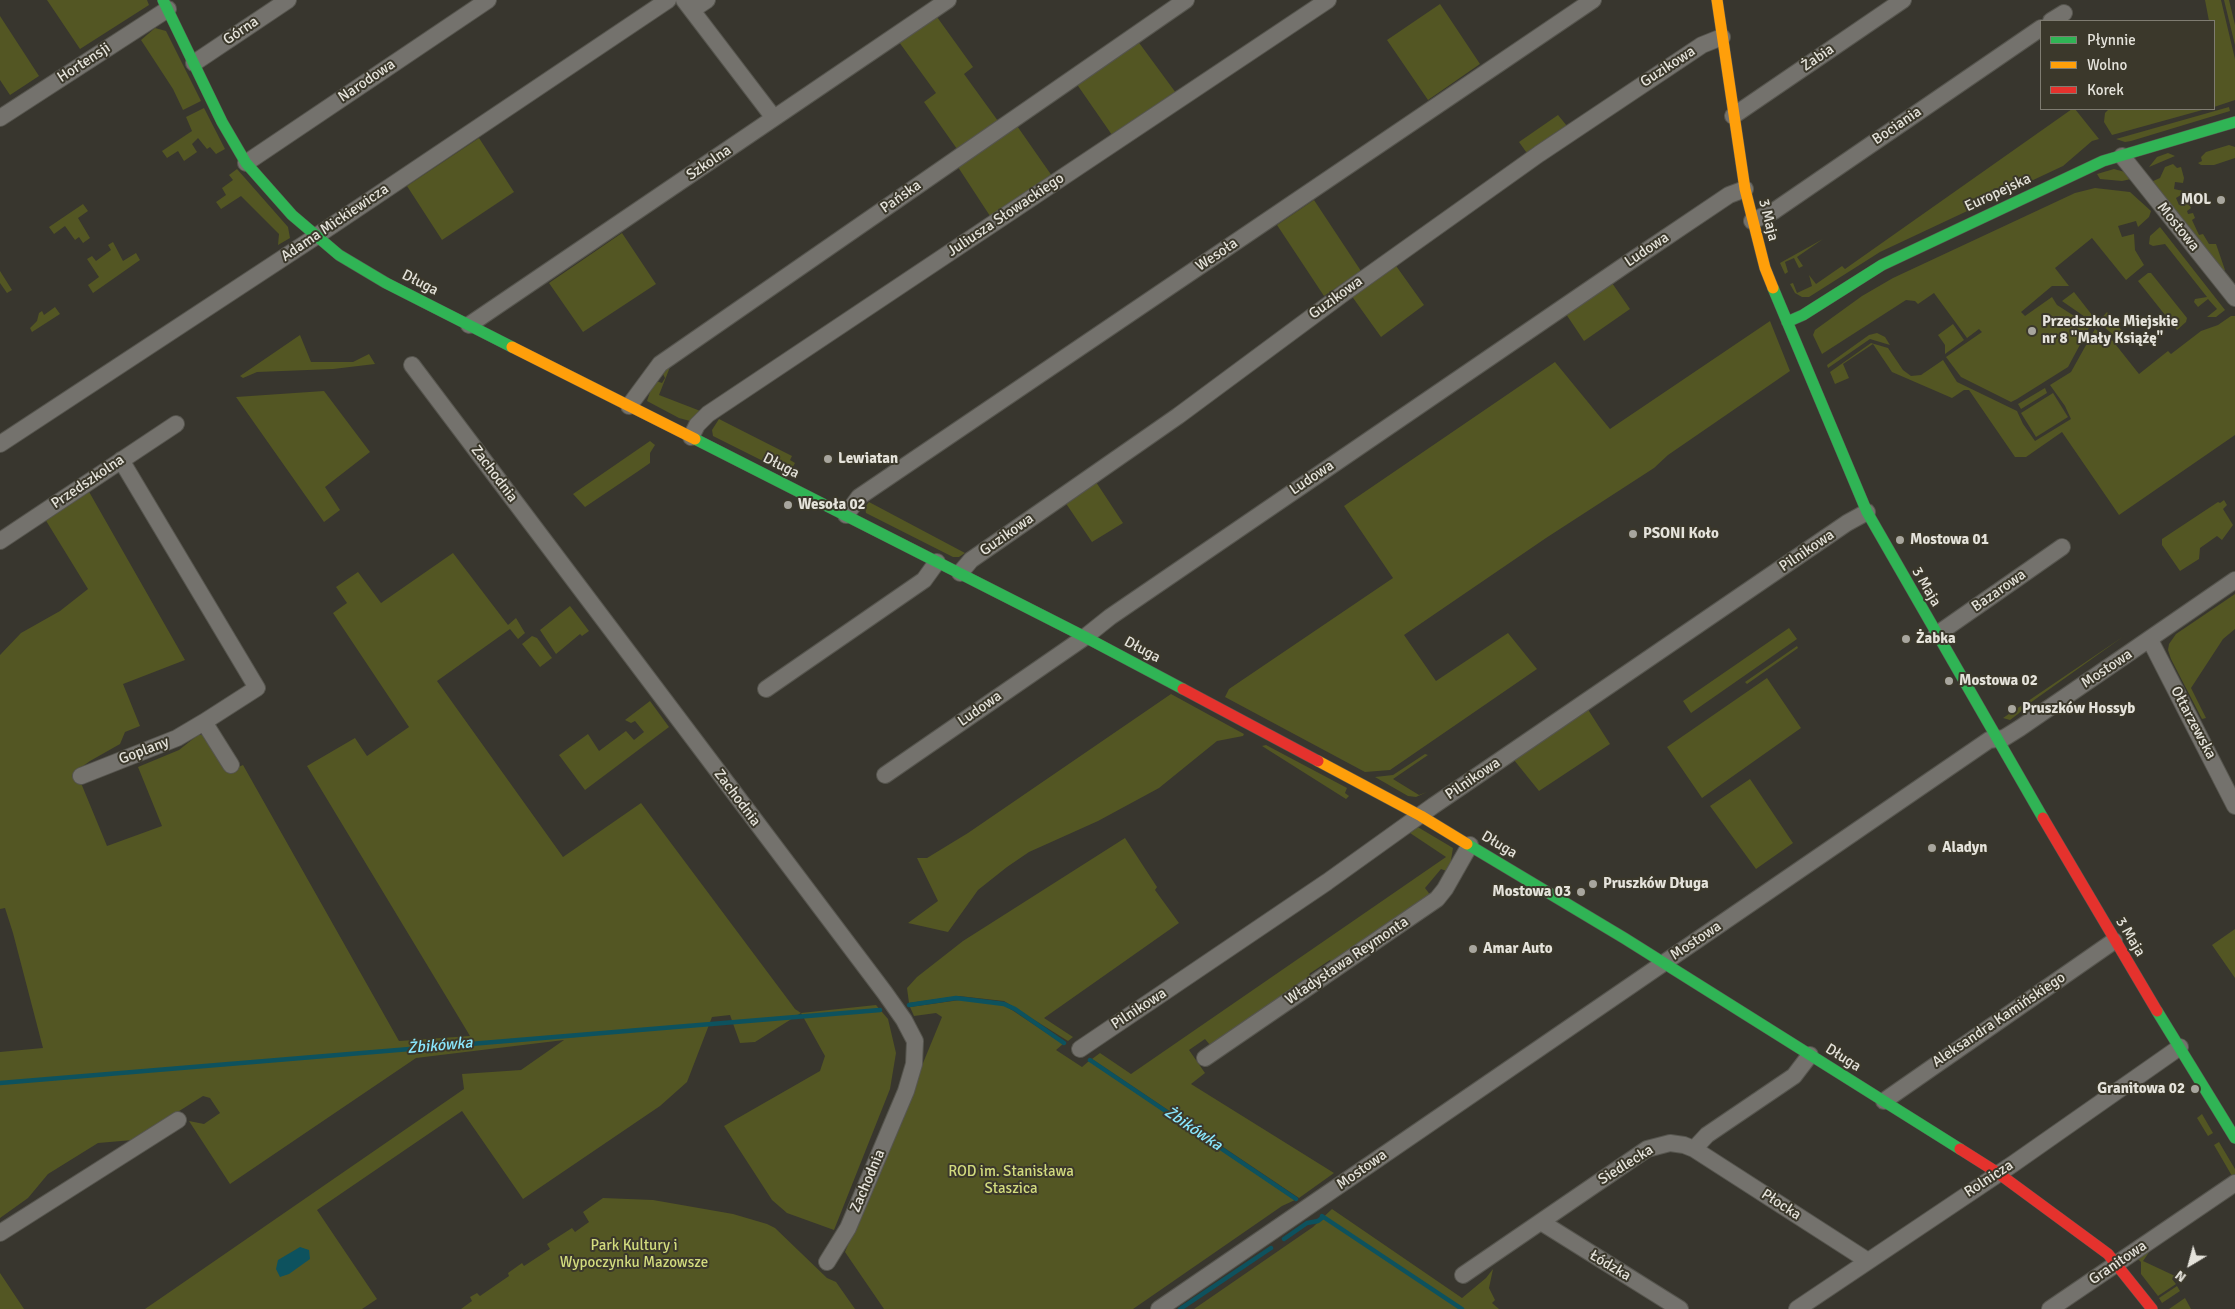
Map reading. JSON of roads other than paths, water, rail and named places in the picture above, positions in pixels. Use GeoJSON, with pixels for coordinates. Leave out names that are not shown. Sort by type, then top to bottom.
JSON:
{"type":"FeatureCollection","features":[{"type":"Feature","properties":{"kind":"street","name":"Górna"},"geometry":{"type":"LineString","coordinates":[[194,63],[288,0]]}},
{"type":"Feature","properties":{"kind":"street","name":"Narodowa"},"geometry":{"type":"LineString","coordinates":[[246,163],[488,0]]}},
{"type":"Feature","properties":{"kind":"street","name":"Adama Mickiewicza"},"geometry":{"type":"LineString","coordinates":[[0,444],[315,237],[668,0]]}},
{"type":"Feature","properties":{"kind":"street"},"geometry":{"type":"LineString","coordinates":[[707,0],[688,5],[774,118]]}},
{"type":"Feature","properties":{"kind":"street","name":"Szkolna"},"geometry":{"type":"LineString","coordinates":[[469,325],[948,0]]}},
{"type":"Feature","properties":{"kind":"street","name":"Pańska"},"geometry":{"type":"LineString","coordinates":[[629,406],[660,364],[1186,0]]}},
{"type":"Feature","properties":{"kind":"street","name":"Juliusza Słowackiego"},"geometry":{"type":"LineString","coordinates":[[691,437],[698,425],[708,414],[1328,0]]}},
{"type":"Feature","properties":{"kind":"street","name":"Wesoła"},"geometry":{"type":"LineString","coordinates":[[846,515],[859,497],[1593,0]]}},
{"type":"Feature","properties":{"kind":"street","name":"3 Maja"},"geometry":{"type":"LineString","coordinates":[[1717,0],[1745,189],[1764,268],[1867,512],[1936,635],[2114,941],[2235,1138]]}},
{"type":"Feature","properties":{"kind":"street","name":"Żabia"},"geometry":{"type":"LineString","coordinates":[[1733,116],[1903,0]]}},
{"type":"Feature","properties":{"kind":"street","name":"Długa"},"geometry":{"type":"LineString","coordinates":[[166,5],[222,122],[246,163],[274,196],[315,237],[363,270],[1085,637],[1421,816],[1663,963],[1998,1173],[2094,1242],[2118,1264],[2152,1309]]}},
{"type":"Feature","properties":{"kind":"street","name":"Hortensji"},"geometry":{"type":"LineString","coordinates":[[0,118],[166,5]]}},
{"type":"Feature","properties":{"kind":"street","name":"Bociania"},"geometry":{"type":"LineString","coordinates":[[1752,220],[1774,211],[2040,29]]}},
{"type":"Feature","properties":{"kind":"street","name":"Guzikowa"},"geometry":{"type":"LineString","coordinates":[[960,573],[970,560],[1178,416],[1344,292],[1531,160],[1644,82],[1702,45],[1722,38]]}},
{"type":"Feature","properties":{"kind":"street","name":"Europejska"},"geometry":{"type":"LineString","coordinates":[[1787,322],[1804,315],[1854,280],[1899,256],[2096,164],[2235,122]]}},
{"type":"Feature","properties":{"kind":"street","name":"Mostowa"},"geometry":{"type":"LineString","coordinates":[[2122,156],[2235,298]]}},
{"type":"Feature","properties":{"kind":"street","name":"Ludowa"},"geometry":{"type":"LineString","coordinates":[[885,775],[1085,637],[1110,617],[1655,244],[1729,195],[1745,189]]}},
{"type":"Feature","properties":{"kind":"street","name":"Zachodnia"},"geometry":{"type":"LineString","coordinates":[[412,365],[879,986],[904,1020],[915,1041],[914,1064],[906,1091],[848,1228],[827,1262]]}},
{"type":"Feature","properties":{"kind":"street","name":"Przedszkolna"},"geometry":{"type":"LineString","coordinates":[[0,541],[176,424]]}},
{"type":"Feature","properties":{"kind":"street","name":"Goplany"},"geometry":{"type":"LineString","coordinates":[[81,776],[177,738],[257,688],[121,460]]}},
{"type":"Feature","properties":{"kind":"street","name":"Pilnikowa"},"geometry":{"type":"LineString","coordinates":[[1080,1049],[1327,882],[1814,545],[1867,512]]}},
{"type":"Feature","properties":{"kind":"street","name":"Bazarowa"},"geometry":{"type":"LineString","coordinates":[[1936,635],[2062,547]]}},
{"type":"Feature","properties":{"kind":"street"},"geometry":{"type":"LineString","coordinates":[[766,688],[924,580],[937,562]]}},
{"type":"Feature","properties":{"kind":"street","name":"Mostowa"},"geometry":{"type":"LineString","coordinates":[[1159,1309],[1988,740],[2004,738],[2020,728],[2235,580]]}},
{"type":"Feature","properties":{"kind":"street","name":"Ołtarzewska"},"geometry":{"type":"LineString","coordinates":[[2150,640],[2235,806]]}},
{"type":"Feature","properties":{"kind":"street"},"geometry":{"type":"LineString","coordinates":[[210,719],[230,765]]}},
{"type":"Feature","properties":{"kind":"street","name":"Władysława Reymonta"},"geometry":{"type":"LineString","coordinates":[[1205,1058],[1437,899],[1445,889],[1470,845]]}},
{"type":"Feature","properties":{"kind":"street","name":"Aleksandra Kamińskiego"},"geometry":{"type":"LineString","coordinates":[[1884,1101],[2114,941]]}},
{"type":"Feature","properties":{"kind":"street","name":"Rolnicza"},"geometry":{"type":"LineString","coordinates":[[1798,1309],[2180,1047]]}},
{"type":"Feature","properties":{"kind":"street"},"geometry":{"type":"LineString","coordinates":[[1694,1150],[1706,1135],[1798,1072],[1810,1055]]}},
{"type":"Feature","properties":{"kind":"street"},"geometry":{"type":"LineString","coordinates":[[0,1233],[178,1120]]}},
{"type":"Feature","properties":{"kind":"street","name":"Siedlecka"},"geometry":{"type":"LineString","coordinates":[[1463,1275],[1647,1149],[1670,1143],[1684,1144],[1694,1150]]}},
{"type":"Feature","properties":{"kind":"street","name":"Płocka"},"geometry":{"type":"LineString","coordinates":[[1694,1150],[1868,1261]]}},
{"type":"Feature","properties":{"kind":"street","name":"Granitowa"},"geometry":{"type":"LineString","coordinates":[[2050,1309],[2235,1183]]}},
{"type":"Feature","properties":{"kind":"street","name":"Łódzka"},"geometry":{"type":"LineString","coordinates":[[1541,1222],[1680,1309]]}},
{"type":"Feature","properties":{"kind":"water"},"geometry":{"type":"Polygon","coordinates":[[[300,1247],[309,1250],[310,1259],[289,1274],[280,1277],[276,1269],[278,1260],[300,1247]]]}},
{"type":"Feature","properties":{"kind":"waterway","name":"Żbikówka"},"geometry":{"type":"LineString","coordinates":[[909,1005],[956,998],[1004,1004],[1015,1009],[1064,1043]]}},
{"type":"Feature","properties":{"kind":"waterway","name":"Żbikówka"},"geometry":{"type":"LineString","coordinates":[[0,1083],[880,1010]]}},
{"type":"Feature","properties":{"kind":"waterway","name":"Żbikówka"},"geometry":{"type":"LineString","coordinates":[[1090,1060],[1296,1199]]}},
{"type":"Feature","properties":{"kind":"waterway","name":"Żbikówka"},"geometry":{"type":"LineString","coordinates":[[1322,1216],[1462,1309]]}},
{"type":"Feature","properties":{"kind":"waterway"},"geometry":{"type":"LineString","coordinates":[[1284,1239],[1307,1223],[1318,1221],[1323,1217]]}},
{"type":"Feature","properties":{"kind":"waterway"},"geometry":{"type":"LineString","coordinates":[[1180,1309],[1271,1248]]}},
{"type":"Feature","properties":{"kind":"place","name":"MOL"},"geometry":{"type":"Point","coordinates":[2221,200]}},
{"type":"Feature","properties":{"kind":"place","name":"Przedszkole Miejskie nr 8 \"Mały Książę\""},"geometry":{"type":"Point","coordinates":[2032,331]}},
{"type":"Feature","properties":{"kind":"place","name":"Lewiatan"},"geometry":{"type":"Point","coordinates":[828,459]}},
{"type":"Feature","properties":{"kind":"place","name":"Wesoła 02"},"geometry":{"type":"Point","coordinates":[788,505]}},
{"type":"Feature","properties":{"kind":"place","name":"PSONI Koło"},"geometry":{"type":"Point","coordinates":[1633,534]}},
{"type":"Feature","properties":{"kind":"place","name":"Mostowa 01"},"geometry":{"type":"Point","coordinates":[1900,540]}},
{"type":"Feature","properties":{"kind":"place","name":"Żabka"},"geometry":{"type":"Point","coordinates":[1906,639]}},
{"type":"Feature","properties":{"kind":"place","name":"Mostowa 02"},"geometry":{"type":"Point","coordinates":[1949,681]}},
{"type":"Feature","properties":{"kind":"place","name":"Pruszków Hossyb"},"geometry":{"type":"Point","coordinates":[2012,709]}},
{"type":"Feature","properties":{"kind":"place","name":"Aladyn"},"geometry":{"type":"Point","coordinates":[1932,848]}},
{"type":"Feature","properties":{"kind":"place","name":"Pruszków Długa"},"geometry":{"type":"Point","coordinates":[1593,884]}},
{"type":"Feature","properties":{"kind":"place","name":"Mostowa 03"},"geometry":{"type":"Point","coordinates":[1581,892]}},
{"type":"Feature","properties":{"kind":"place","name":"Amar Auto"},"geometry":{"type":"Point","coordinates":[1473,949]}},
{"type":"Feature","properties":{"kind":"place","name":"Granitowa 02"},"geometry":{"type":"Point","coordinates":[2195,1089]}},
{"type":"Feature","properties":{"kind":"park label","name":"ROD im. Stanisława Staszica"},"geometry":{"type":"Point","coordinates":[1011,1180]}},
{"type":"Feature","properties":{"kind":"park label","name":"Park Kultury i Wypoczynku Mazowsze"},"geometry":{"type":"Point","coordinates":[634,1254]}}]}
